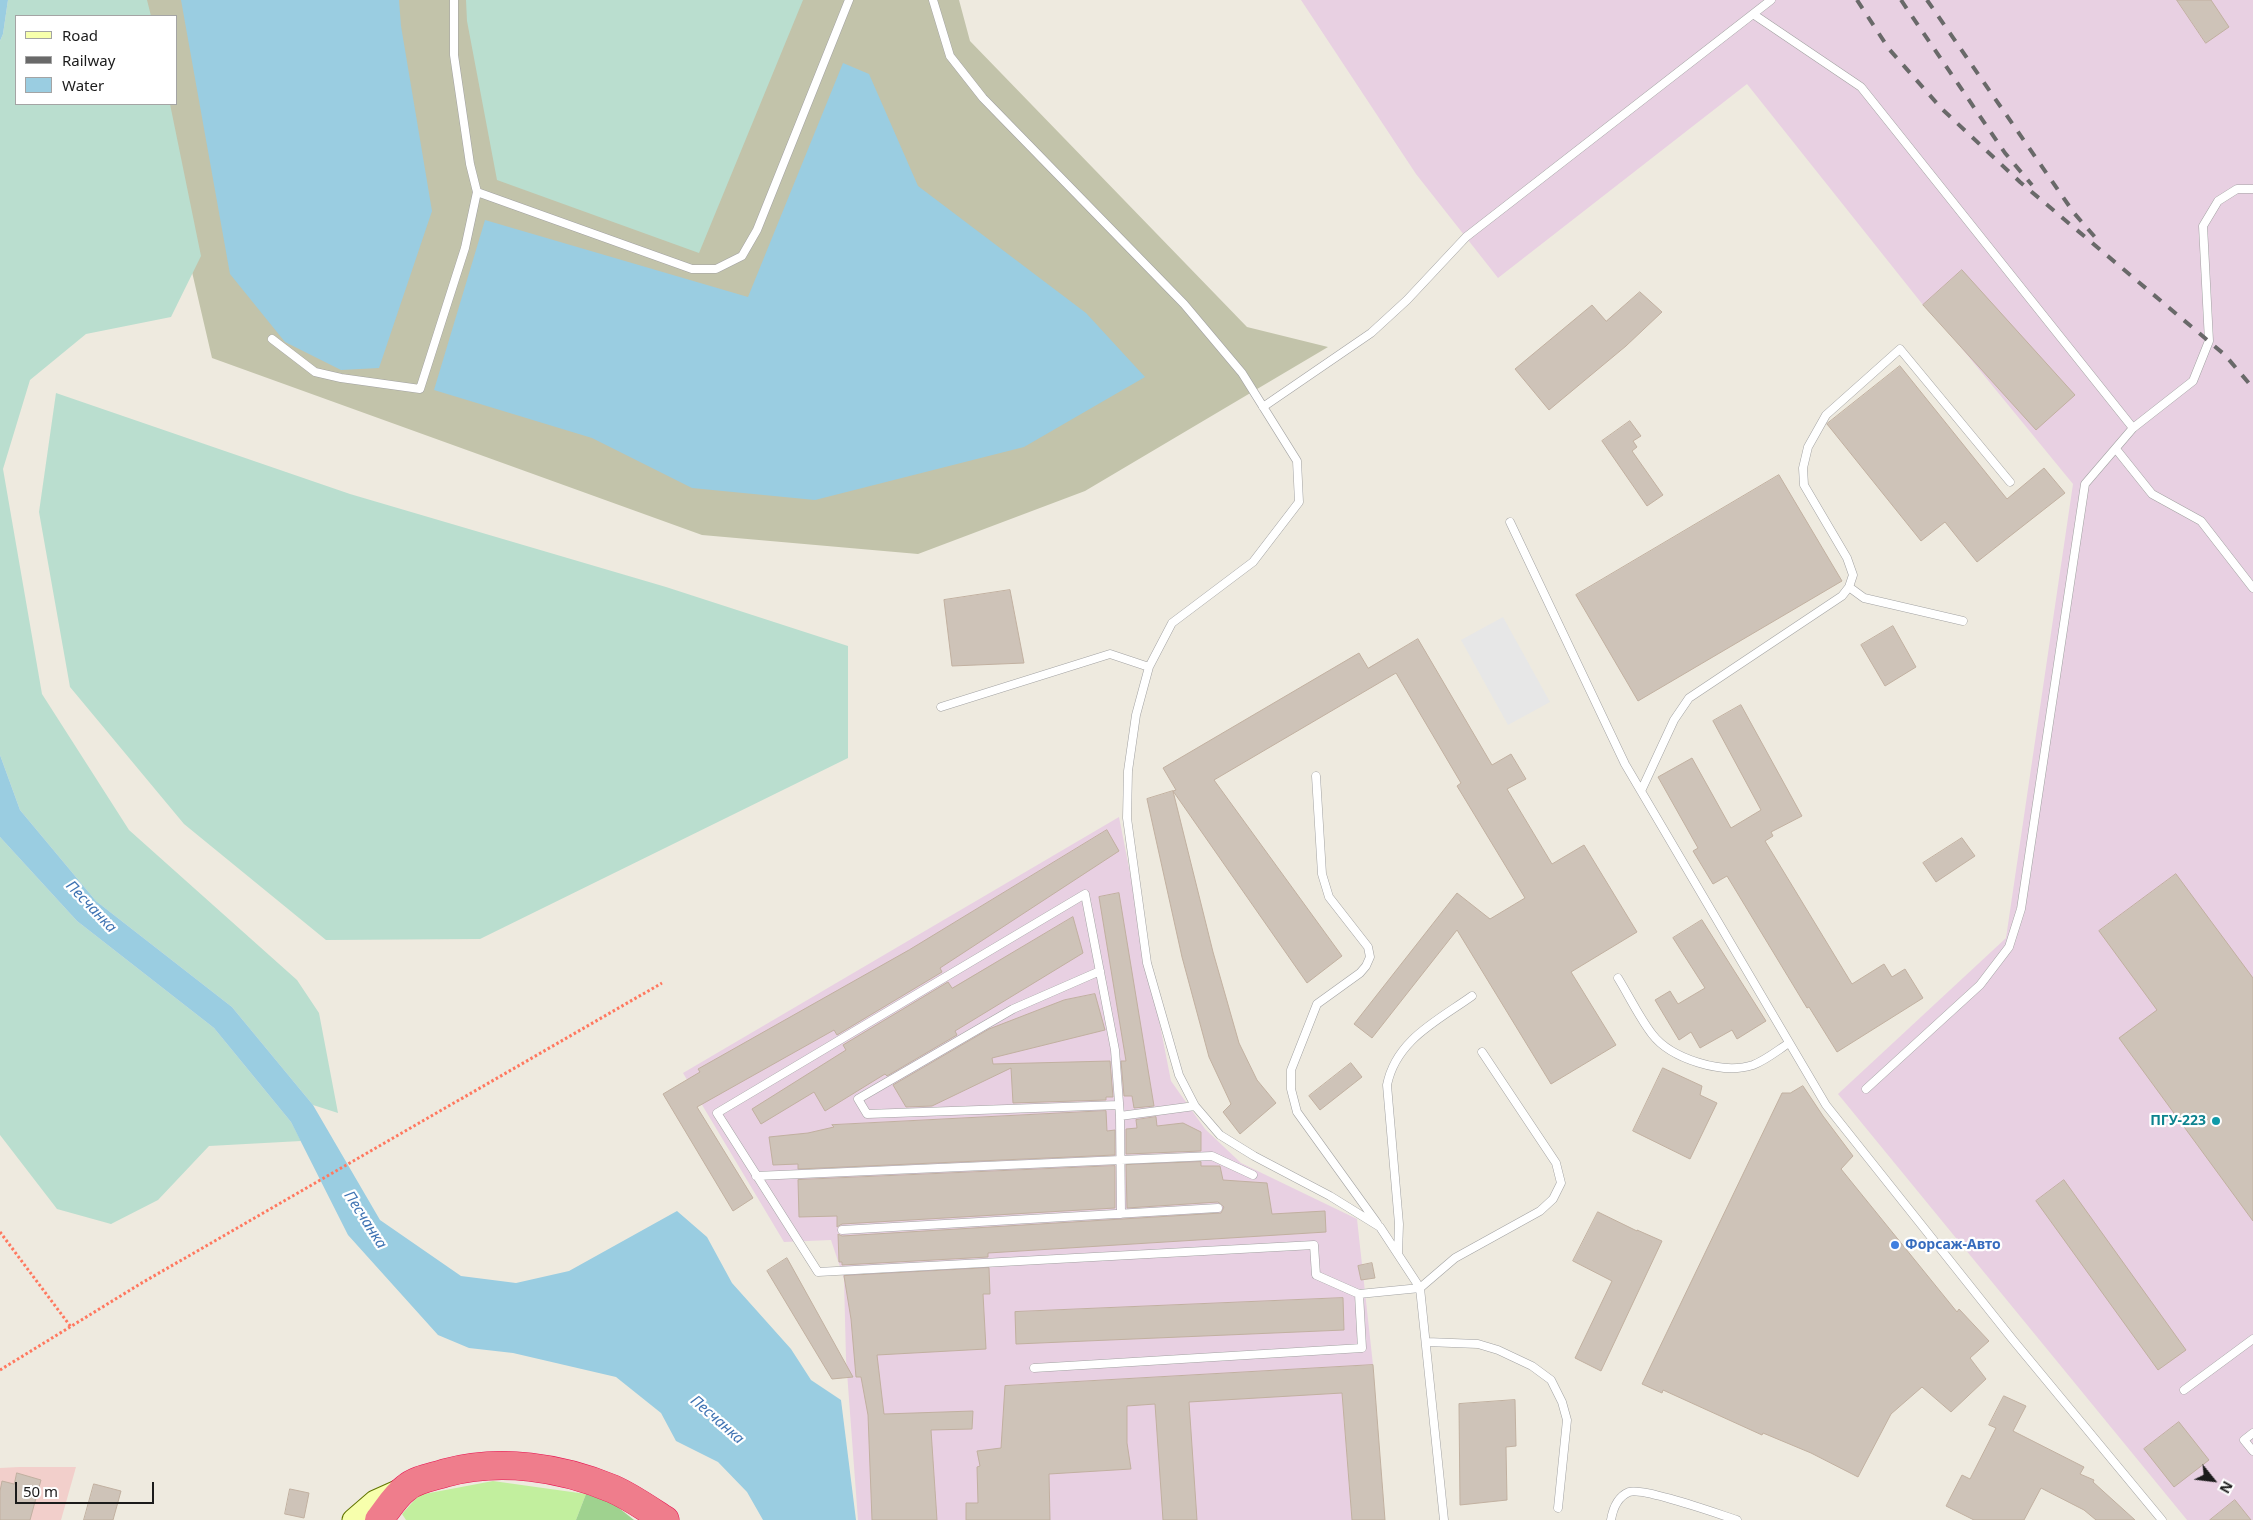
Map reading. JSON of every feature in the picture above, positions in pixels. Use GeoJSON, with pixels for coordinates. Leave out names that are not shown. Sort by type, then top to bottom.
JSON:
{"type":"FeatureCollection","features":[{"type":"Feature","properties":{"kind":"highway"},"geometry":{"type":"LineString","coordinates":[[379,1520],[406,1487],[449,1472],[484,1465],[522,1466],[565,1473],[613,1489],[665,1520]]}},
{"type":"Feature","properties":{"kind":"main road"},"geometry":{"type":"LineString","coordinates":[[353,1520],[375,1501],[406,1487]]}},
{"type":"Feature","properties":{"kind":"lane"},"geometry":{"type":"LineString","coordinates":[[272,339],[315,372],[341,378],[420,389],[465,248],[477,192],[470,164],[454,55],[454,0]]}},
{"type":"Feature","properties":{"kind":"lane"},"geometry":{"type":"LineString","coordinates":[[477,192],[692,269],[716,269],[742,256],[756,230],[849,0]]}},
{"type":"Feature","properties":{"kind":"lane"},"geometry":{"type":"LineString","coordinates":[[933,0],[950,56],[983,98],[1184,304],[1242,373],[1297,461],[1299,502],[1253,562],[1172,623],[1149,667],[1136,715],[1128,772],[1127,818],[1147,963],[1180,1074],[1195,1106],[1220,1135],[1254,1156],[1330,1196],[1380,1227]]}},
{"type":"Feature","properties":{"kind":"lane"},"geometry":{"type":"LineString","coordinates":[[1263,407],[1371,333],[1407,300],[1466,237],[1771,0]]}},
{"type":"Feature","properties":{"kind":"lane"},"geometry":{"type":"LineString","coordinates":[[1753,14],[1861,87],[2133,428]]}},
{"type":"Feature","properties":{"kind":"lane"},"geometry":{"type":"LineString","coordinates":[[1866,1088],[1980,985],[2009,947],[2021,909],[2085,484],[2133,428],[2193,381],[2208,341],[2203,226],[2218,201],[2237,189],[2253,189]]}},
{"type":"Feature","properties":{"kind":"lane"},"geometry":{"type":"LineString","coordinates":[[1640,791],[1674,720],[1689,698],[1842,596],[1849,587],[1853,575],[1847,558],[1804,484],[1803,468],[1808,447],[1826,415],[1900,349],[2010,482]]}},
{"type":"Feature","properties":{"kind":"lane"},"geometry":{"type":"LineString","coordinates":[[2116,449],[2152,494],[2201,521],[2253,588]]}},
{"type":"Feature","properties":{"kind":"lane"},"geometry":{"type":"LineString","coordinates":[[1510,522],[1625,764],[1826,1105],[2013,1340],[2162,1520]]}},
{"type":"Feature","properties":{"kind":"lane"},"geometry":{"type":"LineString","coordinates":[[1849,587],[1864,598],[1963,621]]}},
{"type":"Feature","properties":{"kind":"lane"},"geometry":{"type":"LineString","coordinates":[[941,706],[1110,654],[1149,667]]}},
{"type":"Feature","properties":{"kind":"lane"},"geometry":{"type":"LineString","coordinates":[[1316,776],[1322,874],[1329,896],[1368,947],[1370,957],[1360,974],[1317,1004],[1291,1070],[1291,1089],[1297,1112],[1380,1227],[1420,1288],[1444,1520]]}},
{"type":"Feature","properties":{"kind":"lane"},"geometry":{"type":"LineString","coordinates":[[1121,1214],[1120,1105],[1115,1050],[1085,894],[717,1113],[818,1272],[1314,1245],[1316,1275],[1359,1294],[1420,1288],[1455,1258],[1540,1211],[1553,1199],[1561,1183],[1556,1163],[1482,1052]]}},
{"type":"Feature","properties":{"kind":"lane"},"geometry":{"type":"LineString","coordinates":[[1100,971],[1013,1009],[858,1099],[867,1114],[1120,1105]]}},
{"type":"Feature","properties":{"kind":"lane"},"geometry":{"type":"LineString","coordinates":[[1618,978],[1652,1035],[1670,1050],[1697,1062],[1723,1066],[1754,1064],[1789,1043]]}},
{"type":"Feature","properties":{"kind":"lane"},"geometry":{"type":"LineString","coordinates":[[1398,1254],[1399,1224],[1387,1085],[1390,1070],[1406,1043],[1472,996]]}},
{"type":"Feature","properties":{"kind":"lane"},"geometry":{"type":"LineString","coordinates":[[1120,1116],[1195,1106]]}},
{"type":"Feature","properties":{"kind":"lane"},"geometry":{"type":"LineString","coordinates":[[756,1176],[1212,1156],[1253,1175]]}},
{"type":"Feature","properties":{"kind":"lane"},"geometry":{"type":"LineString","coordinates":[[842,1230],[1218,1208]]}},
{"type":"Feature","properties":{"kind":"lane"},"geometry":{"type":"LineString","coordinates":[[1034,1368],[1362,1348],[1359,1294]]}},
{"type":"Feature","properties":{"kind":"lane"},"geometry":{"type":"LineString","coordinates":[[2184,1390],[2253,1339]]}},
{"type":"Feature","properties":{"kind":"lane"},"geometry":{"type":"LineString","coordinates":[[1427,1342],[1478,1344],[1498,1350],[1532,1366],[1550,1380],[1562,1402],[1567,1420],[1558,1508]]}},
{"type":"Feature","properties":{"kind":"lane"},"geometry":{"type":"LineString","coordinates":[[2253,1432],[2244,1440],[2253,1450]]}},
{"type":"Feature","properties":{"kind":"lane"},"geometry":{"type":"LineString","coordinates":[[1611,1520],[1616,1504],[1622,1496],[1638,1490],[1737,1520]]}},
{"type":"Feature","properties":{"kind":"path"},"geometry":{"type":"LineString","coordinates":[[0,1370],[274,1207],[662,983]]}},
{"type":"Feature","properties":{"kind":"path"},"geometry":{"type":"LineString","coordinates":[[0,1232],[71,1327]]}},
{"type":"Feature","properties":{"kind":"shaded area"},"geometry":{"type":"Polygon","coordinates":[[[8,0],[147,0],[151,15],[15,15],[15,105],[170,105],[201,256],[171,317],[86,334],[30,380],[3,469],[42,694],[129,830],[297,980],[319,1013],[338,1113],[313,1105],[232,1007],[96,901],[20,810],[0,755],[0,41],[3,34],[8,0]]]}},
{"type":"Feature","properties":{"kind":"shaded area"},"geometry":{"type":"Polygon","coordinates":[[[129,0],[959,0],[970,41],[1247,327],[1328,347],[1085,491],[918,554],[702,535],[212,358],[153,105],[178,105],[178,15],[133,15],[129,0]]]}},
{"type":"Feature","properties":{"kind":"shaded area"},"geometry":{"type":"Polygon","coordinates":[[[466,0],[803,0],[699,253],[497,180],[467,21],[466,0]]]}},
{"type":"Feature","properties":{"kind":"shaded area"},"geometry":{"type":"Polygon","coordinates":[[[1301,0],[2253,0],[2253,1520],[2187,1520],[1838,1094],[2006,938],[2073,484],[1950,334],[1923,305],[1747,84],[1498,278],[1416,174],[1301,0]]]}},
{"type":"Feature","properties":{"kind":"shaded area"},"geometry":{"type":"Polygon","coordinates":[[[56,393],[350,494],[666,587],[848,646],[848,758],[480,939],[326,940],[184,824],[70,687],[39,512],[56,393]]]}},
{"type":"Feature","properties":{"kind":"shaded area"},"geometry":{"type":"Polygon","coordinates":[[[1503,617],[1550,702],[1508,725],[1461,640],[1503,617]]]}},
{"type":"Feature","properties":{"kind":"shaded area"},"geometry":{"type":"Polygon","coordinates":[[[1119,817],[1171,1081],[1205,1129],[1241,1163],[1357,1219],[1373,1365],[1340,1368],[1352,1520],[858,1520],[846,1359],[844,1279],[831,1240],[784,1242],[683,1073],[1119,817]]]}},
{"type":"Feature","properties":{"kind":"shaded area"},"geometry":{"type":"Polygon","coordinates":[[[0,837],[77,921],[214,1028],[291,1122],[301,1141],[209,1146],[158,1200],[111,1224],[57,1209],[0,1135],[0,837]]]}},
{"type":"Feature","properties":{"kind":"shaded area"},"geometry":{"type":"Polygon","coordinates":[[[76,1467],[61,1520],[0,1520],[0,1468],[76,1467]]]}},
{"type":"Feature","properties":{"kind":"green space"},"geometry":{"type":"Polygon","coordinates":[[[493,1481],[586,1494],[576,1520],[406,1520],[402,1514],[419,1495],[493,1481]]]}},
{"type":"Feature","properties":{"kind":"green space"},"geometry":{"type":"Polygon","coordinates":[[[586,1494],[614,1504],[634,1520],[576,1520],[586,1494]]]}},
{"type":"Feature","properties":{"kind":"water"},"geometry":{"type":"Polygon","coordinates":[[[0,0],[8,0],[3,34],[0,41],[0,0]]]}},
{"type":"Feature","properties":{"kind":"water"},"geometry":{"type":"Polygon","coordinates":[[[181,0],[399,0],[401,26],[432,211],[379,368],[341,370],[285,342],[230,274],[181,0]]]}},
{"type":"Feature","properties":{"kind":"water"},"geometry":{"type":"Polygon","coordinates":[[[843,63],[869,74],[918,186],[1086,313],[1145,377],[1024,447],[815,500],[692,488],[592,438],[434,390],[485,220],[748,297],[843,63]]]}},
{"type":"Feature","properties":{"kind":"water","name":"Песчанка"},"geometry":{"type":"Polygon","coordinates":[[[0,755],[20,810],[96,901],[232,1007],[313,1105],[380,1220],[461,1276],[516,1283],[569,1271],[677,1211],[707,1237],[732,1283],[791,1349],[811,1380],[841,1400],[856,1520],[763,1520],[747,1492],[718,1462],[676,1441],[661,1413],[616,1377],[513,1353],[469,1348],[438,1335],[348,1235],[291,1122],[214,1028],[77,921],[0,837],[0,755]]]}},
{"type":"Feature","properties":{"kind":"building"},"geometry":{"type":"Polygon","coordinates":[[[2177,0],[2211,0],[2229,27],[2206,43],[2177,0]]]}},
{"type":"Feature","properties":{"kind":"building"},"geometry":{"type":"Polygon","coordinates":[[[1962,270],[2075,395],[2036,430],[1923,305],[1962,270]]]}},
{"type":"Feature","properties":{"kind":"building"},"geometry":{"type":"Polygon","coordinates":[[[1640,292],[1662,312],[1626,346],[1549,410],[1515,369],[1592,305],[1606,321],[1640,292]]]}},
{"type":"Feature","properties":{"kind":"building"},"geometry":{"type":"Polygon","coordinates":[[[1900,366],[2007,499],[2044,468],[2065,493],[1977,562],[1945,522],[1921,541],[1827,424],[1900,366]]]}},
{"type":"Feature","properties":{"kind":"building"},"geometry":{"type":"Polygon","coordinates":[[[1630,421],[1641,436],[1633,441],[1637,447],[1632,451],[1663,495],[1647,506],[1602,441],[1630,421]]]}},
{"type":"Feature","properties":{"kind":"building"},"geometry":{"type":"Polygon","coordinates":[[[1779,475],[1842,581],[1638,701],[1576,595],[1779,475]]]}},
{"type":"Feature","properties":{"kind":"building"},"geometry":{"type":"Polygon","coordinates":[[[1010,590],[1024,663],[952,666],[944,600],[1010,590]]]}},
{"type":"Feature","properties":{"kind":"building"},"geometry":{"type":"Polygon","coordinates":[[[1893,626],[1916,667],[1885,686],[1861,645],[1893,626]]]}},
{"type":"Feature","properties":{"kind":"building"},"geometry":{"type":"Polygon","coordinates":[[[1418,639],[1492,765],[1511,754],[1526,779],[1507,789],[1552,864],[1584,845],[1637,932],[1571,972],[1616,1045],[1551,1084],[1457,930],[1372,1038],[1354,1024],[1457,893],[1490,919],[1525,898],[1457,786],[1461,783],[1396,673],[1214,780],[1342,956],[1307,983],[1173,791],[1176,790],[1163,768],[1359,653],[1368,668],[1418,639]]]}},
{"type":"Feature","properties":{"kind":"building"},"geometry":{"type":"Polygon","coordinates":[[[1741,705],[1802,816],[1771,832],[1773,836],[1765,841],[1852,984],[1884,964],[1892,977],[1905,969],[1923,998],[1837,1052],[1809,1007],[1807,1008],[1727,876],[1713,884],[1693,851],[1698,848],[1658,777],[1692,758],[1731,828],[1761,810],[1713,721],[1741,705]]]}},
{"type":"Feature","properties":{"kind":"building"},"geometry":{"type":"Polygon","coordinates":[[[1173,791],[1213,952],[1239,1043],[1257,1080],[1276,1103],[1240,1134],[1223,1112],[1231,1104],[1209,1057],[1182,957],[1147,799],[1173,791]]]}},
{"type":"Feature","properties":{"kind":"building"},"geometry":{"type":"Polygon","coordinates":[[[1107,830],[1119,851],[940,968],[942,972],[837,1035],[834,1030],[697,1107],[753,1198],[733,1211],[663,1094],[700,1072],[698,1069],[909,950],[1107,830]]]}},
{"type":"Feature","properties":{"kind":"building"},"geometry":{"type":"Polygon","coordinates":[[[1962,838],[1975,856],[1936,882],[1923,863],[1962,838]]]}},
{"type":"Feature","properties":{"kind":"building","name":"ПГУ-223"},"geometry":{"type":"Polygon","coordinates":[[[2176,874],[2253,978],[2253,1221],[2119,1038],[2157,1010],[2099,931],[2176,874]]]}},
{"type":"Feature","properties":{"kind":"building"},"geometry":{"type":"Polygon","coordinates":[[[1119,893],[1154,1106],[1134,1108],[1132,1096],[1124,1096],[1121,1061],[1126,1061],[1099,897],[1119,893]]]}},
{"type":"Feature","properties":{"kind":"building"},"geometry":{"type":"Polygon","coordinates":[[[1073,917],[1083,953],[955,1031],[957,1035],[887,1076],[885,1074],[825,1111],[814,1092],[761,1124],[752,1109],[846,1050],[843,1045],[948,982],[952,988],[1073,917]]]}},
{"type":"Feature","properties":{"kind":"building"},"geometry":{"type":"Polygon","coordinates":[[[1702,920],[1766,1021],[1737,1039],[1732,1030],[1700,1048],[1691,1032],[1679,1040],[1655,1000],[1670,991],[1678,1004],[1705,988],[1673,938],[1702,920]]]}},
{"type":"Feature","properties":{"kind":"building"},"geometry":{"type":"Polygon","coordinates":[[[1095,994],[1105,1030],[992,1058],[993,1064],[1110,1061],[1113,1097],[1106,1097],[1106,1100],[1013,1103],[1011,1068],[932,1106],[906,1107],[893,1085],[989,1029],[1064,1000],[1095,994]]]}},
{"type":"Feature","properties":{"kind":"building"},"geometry":{"type":"Polygon","coordinates":[[[1351,1063],[1362,1077],[1320,1110],[1309,1096],[1351,1063]]]}},
{"type":"Feature","properties":{"kind":"building"},"geometry":{"type":"Polygon","coordinates":[[[1663,1068],[1702,1086],[1700,1095],[1717,1103],[1690,1159],[1633,1131],[1663,1068]]]}},
{"type":"Feature","properties":{"kind":"building"},"geometry":{"type":"Polygon","coordinates":[[[1803,1086],[1853,1156],[1841,1169],[1957,1312],[1959,1309],[1989,1341],[1970,1358],[1986,1379],[1951,1412],[1922,1387],[1891,1414],[1858,1477],[1811,1453],[1763,1433],[1762,1435],[1663,1390],[1662,1393],[1642,1384],[1782,1093],[1790,1093],[1803,1086]]]}},
{"type":"Feature","properties":{"kind":"building"},"geometry":{"type":"Polygon","coordinates":[[[1106,1111],[1107,1131],[1115,1130],[1115,1155],[798,1169],[798,1164],[773,1165],[769,1137],[808,1133],[834,1127],[832,1125],[1106,1111]]]}},
{"type":"Feature","properties":{"kind":"building"},"geometry":{"type":"Polygon","coordinates":[[[1156,1117],[1157,1126],[1183,1123],[1201,1132],[1201,1151],[1126,1154],[1126,1129],[1137,1128],[1136,1120],[1156,1117]]]}},
{"type":"Feature","properties":{"kind":"building"},"geometry":{"type":"Polygon","coordinates":[[[1201,1162],[1201,1166],[1220,1166],[1223,1180],[1267,1183],[1272,1214],[1325,1211],[1326,1232],[988,1253],[988,1257],[842,1265],[842,1262],[839,1262],[838,1234],[842,1236],[1221,1213],[1224,1207],[1218,1202],[1127,1208],[1126,1165],[1201,1162]]]}},
{"type":"Feature","properties":{"kind":"building"},"geometry":{"type":"Polygon","coordinates":[[[1115,1166],[1115,1208],[842,1224],[837,1227],[837,1216],[799,1217],[798,1180],[1115,1166]]]}},
{"type":"Feature","properties":{"kind":"building"},"geometry":{"type":"Polygon","coordinates":[[[2064,1180],[2186,1350],[2158,1370],[2036,1201],[2064,1180]]]}},
{"type":"Feature","properties":{"kind":"building"},"geometry":{"type":"Polygon","coordinates":[[[1598,1212],[1662,1241],[1601,1371],[1575,1358],[1612,1281],[1573,1261],[1598,1212]]]}},
{"type":"Feature","properties":{"kind":"building"},"geometry":{"type":"Polygon","coordinates":[[[787,1258],[853,1377],[832,1379],[767,1271],[787,1258]]]}},
{"type":"Feature","properties":{"kind":"building"},"geometry":{"type":"Polygon","coordinates":[[[1372,1263],[1375,1278],[1361,1280],[1358,1266],[1372,1263]]]}},
{"type":"Feature","properties":{"kind":"building"},"geometry":{"type":"Polygon","coordinates":[[[989,1268],[990,1294],[983,1294],[986,1349],[877,1355],[884,1414],[973,1411],[972,1429],[931,1430],[937,1520],[872,1520],[868,1415],[861,1377],[856,1377],[851,1319],[844,1276],[989,1268]]]}},
{"type":"Feature","properties":{"kind":"building"},"geometry":{"type":"Polygon","coordinates":[[[1343,1298],[1344,1330],[1016,1344],[1015,1312],[1343,1298]]]}},
{"type":"Feature","properties":{"kind":"building"},"geometry":{"type":"Polygon","coordinates":[[[1373,1365],[1385,1520],[1352,1520],[1342,1393],[1189,1402],[1197,1520],[1163,1520],[1155,1404],[1127,1406],[1127,1443],[1131,1469],[1049,1474],[1050,1520],[966,1520],[966,1503],[978,1503],[977,1467],[980,1466],[977,1451],[1001,1448],[1005,1386],[1373,1365]]]}},
{"type":"Feature","properties":{"kind":"building"},"geometry":{"type":"Polygon","coordinates":[[[2004,1396],[2026,1406],[2013,1431],[2084,1467],[2080,1474],[2094,1480],[2093,1482],[2135,1520],[2096,1520],[2084,1510],[2041,1488],[2024,1520],[1974,1520],[1946,1506],[1962,1475],[1970,1479],[1996,1428],[1989,1425],[2004,1396]]]}},
{"type":"Feature","properties":{"kind":"building"},"geometry":{"type":"Polygon","coordinates":[[[1515,1400],[1516,1446],[1506,1447],[1507,1500],[1460,1505],[1459,1404],[1515,1400]]]}},
{"type":"Feature","properties":{"kind":"building"},"geometry":{"type":"Polygon","coordinates":[[[2179,1422],[2209,1460],[2174,1487],[2144,1449],[2179,1422]]]}},
{"type":"Feature","properties":{"kind":"building"},"geometry":{"type":"Polygon","coordinates":[[[17,1473],[41,1480],[30,1520],[0,1520],[2,1481],[14,1484],[17,1473]]]}},
{"type":"Feature","properties":{"kind":"building"},"geometry":{"type":"Polygon","coordinates":[[[94,1484],[121,1491],[113,1520],[84,1520],[94,1484]]]}},
{"type":"Feature","properties":{"kind":"building"},"geometry":{"type":"Polygon","coordinates":[[[290,1489],[309,1493],[304,1518],[285,1514],[290,1489]]]}},
{"type":"Feature","properties":{"kind":"building"},"geometry":{"type":"Polygon","coordinates":[[[2235,1500],[2251,1520],[2210,1520],[2235,1500]]]}},
{"type":"Feature","properties":{"kind":"railway"},"geometry":{"type":"LineString","coordinates":[[1857,0],[1889,49],[1942,109],[2020,182],[2225,355],[2253,388]]}},
{"type":"Feature","properties":{"kind":"railway"},"geometry":{"type":"LineString","coordinates":[[1901,0],[2005,153],[2032,185]]}},
{"type":"Feature","properties":{"kind":"railway"},"geometry":{"type":"LineString","coordinates":[[1927,0],[2074,213],[2101,244]]}},
{"type":"Feature","properties":{"kind":"place","name":"ПГУ-223"},"geometry":{"type":"Point","coordinates":[2216,1121]}},
{"type":"Feature","properties":{"kind":"place","name":"Форсаж-Авто"},"geometry":{"type":"Point","coordinates":[1895,1245]}}]}
